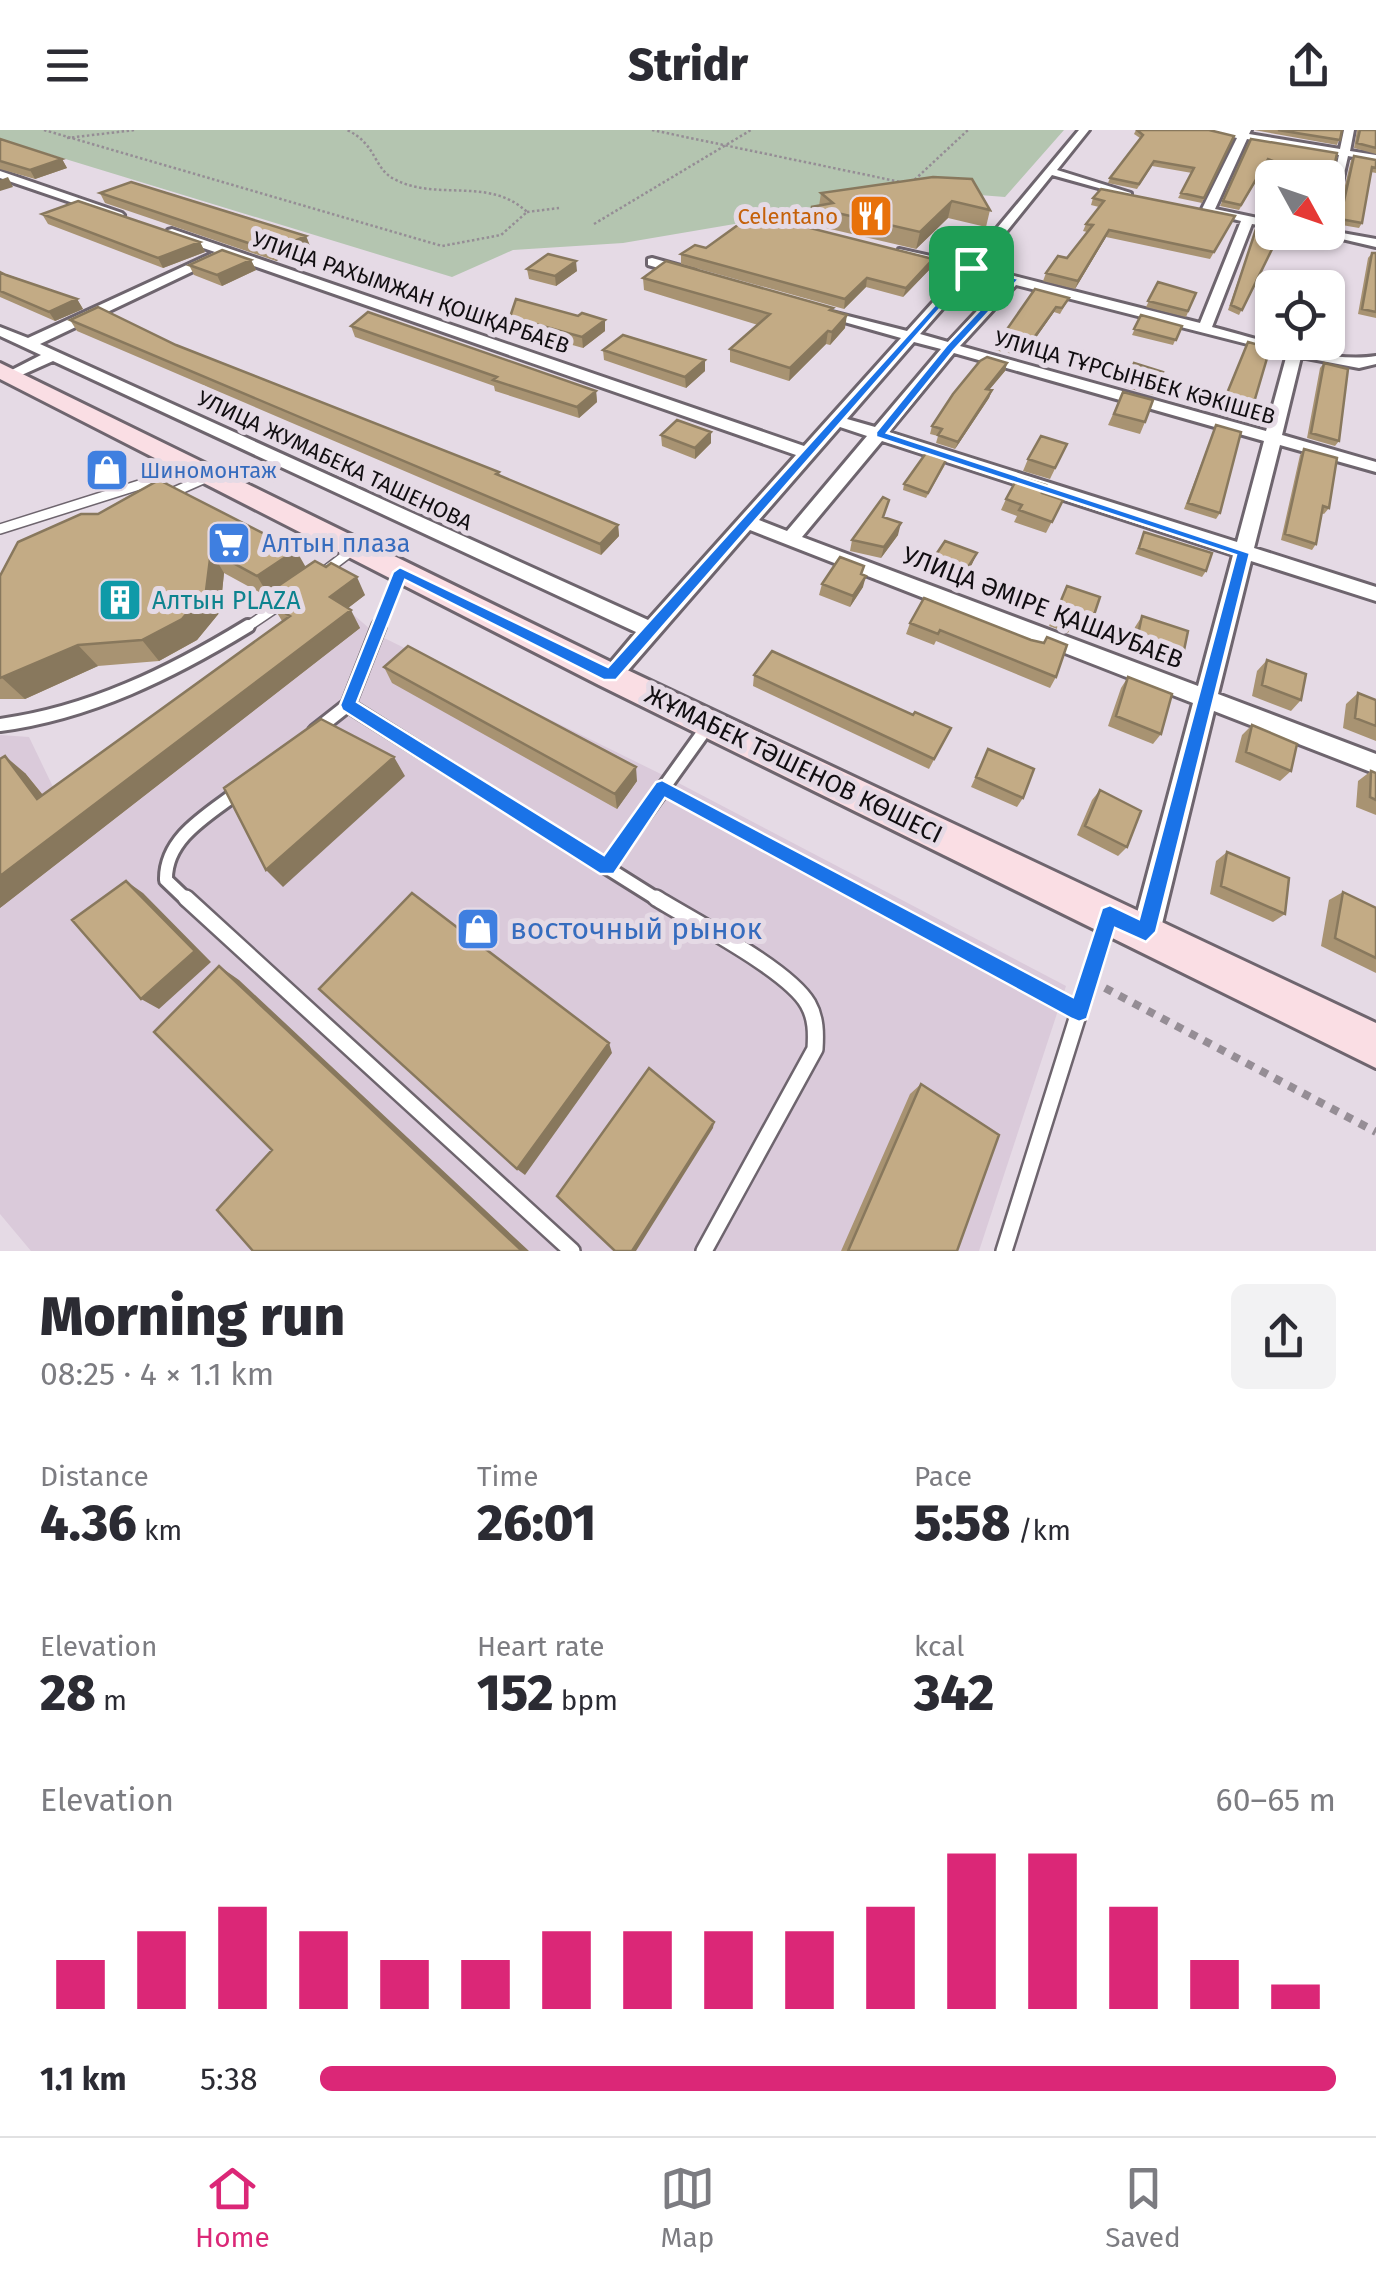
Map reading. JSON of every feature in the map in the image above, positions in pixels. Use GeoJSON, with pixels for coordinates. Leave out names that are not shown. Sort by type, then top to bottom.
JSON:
{"type":"FeatureCollection","features":[{"type":"Feature","properties":{"kind":"main road","name":"ЖҰМАБЕК ТӘШЕНОВ КӨШЕСІ"},"geometry":{"type":"LineString","coordinates":[[5,373],[610,676],[1376,1046]]}},
{"type":"Feature","properties":{"kind":"street"},"geometry":{"type":"LineString","coordinates":[[610,676],[971,268],[1084,130]]}},
{"type":"Feature","properties":{"kind":"street"},"geometry":{"type":"LineString","coordinates":[[1209,130],[1376,158]]}},
{"type":"Feature","properties":{"kind":"street"},"geometry":{"type":"LineString","coordinates":[[1342,160],[1349,130]]}},
{"type":"Feature","properties":{"kind":"street"},"geometry":{"type":"LineString","coordinates":[[1208,212],[1245,133]]}},
{"type":"Feature","properties":{"kind":"street"},"geometry":{"type":"LineString","coordinates":[[1048,171],[1098,189],[1135,196]]}},
{"type":"Feature","properties":{"kind":"street"},"geometry":{"type":"LineString","coordinates":[[0,174],[132,220]]}},
{"type":"Feature","properties":{"kind":"street"},"geometry":{"type":"LineString","coordinates":[[1069,191],[1098,189]]}},
{"type":"Feature","properties":{"kind":"street"},"geometry":{"type":"LineString","coordinates":[[1032,192],[1050,192]]}},
{"type":"Feature","properties":{"kind":"street"},"geometry":{"type":"LineString","coordinates":[[1190,208],[1255,220]]}},
{"type":"Feature","properties":{"kind":"street"},"geometry":{"type":"LineString","coordinates":[[1204,330],[1248,219]]}},
{"type":"Feature","properties":{"kind":"street","name":"УЛИЦА РАХЫМЖАН ҚОШҚАРБАЕВ"},"geometry":{"type":"LineString","coordinates":[[151,226],[806,452]]}},
{"type":"Feature","properties":{"kind":"street"},"geometry":{"type":"LineString","coordinates":[[1345,237],[1376,244]]}},
{"type":"Feature","properties":{"kind":"street"},"geometry":{"type":"LineString","coordinates":[[896,250],[1255,342]]}},
{"type":"Feature","properties":{"kind":"street"},"geometry":{"type":"LineString","coordinates":[[28,344],[226,252]]}},
{"type":"Feature","properties":{"kind":"street"},"geometry":{"type":"LineString","coordinates":[[652,262],[707,278]]}},
{"type":"Feature","properties":{"kind":"street"},"geometry":{"type":"LineString","coordinates":[[790,539],[950,348],[1014,279]]}},
{"type":"Feature","properties":{"kind":"street","name":"УЛИЦА ТҰРСЫНБЕК КӘКІШЕВ"},"geometry":{"type":"LineString","coordinates":[[799,304],[1376,468]]}},
{"type":"Feature","properties":{"kind":"street","name":"УЛИЦА ЖУМАБЕКА ТАШЕНОВА"},"geometry":{"type":"LineString","coordinates":[[0,332],[651,630]]}},
{"type":"Feature","properties":{"kind":"street"},"geometry":{"type":"LineString","coordinates":[[5,373],[52,356]]}},
{"type":"Feature","properties":{"kind":"street"},"geometry":{"type":"LineString","coordinates":[[1146,932],[1293,360]]}},
{"type":"Feature","properties":{"kind":"street"},"geometry":{"type":"LineString","coordinates":[[836,420],[1376,594]]}},
{"type":"Feature","properties":{"kind":"street","name":"УЛИЦА ӘМІРЕ ҚАШАУБАЕВ"},"geometry":{"type":"LineString","coordinates":[[746,522],[1376,764]]}},
{"type":"Feature","properties":{"kind":"lane"},"geometry":{"type":"LineString","coordinates":[[156,500],[202,472]]}},
{"type":"Feature","properties":{"kind":"lane"},"geometry":{"type":"LineString","coordinates":[[0,529],[202,472]]}},
{"type":"Feature","properties":{"kind":"lane"},"geometry":{"type":"LineString","coordinates":[[310,582],[354,549]]}},
{"type":"Feature","properties":{"kind":"lane"},"geometry":{"type":"LineString","coordinates":[[304,740],[348,705],[400,572]]}},
{"type":"Feature","properties":{"kind":"lane"},"geometry":{"type":"LineString","coordinates":[[0,725],[50,716],[155,675],[216,646],[295,593]]}},
{"type":"Feature","properties":{"kind":"lane"},"geometry":{"type":"LineString","coordinates":[[348,705],[790,982],[810,1002],[817,1025],[815,1049],[704,1251]]}},
{"type":"Feature","properties":{"kind":"lane"},"geometry":{"type":"LineString","coordinates":[[607,867],[710,724]]}},
{"type":"Feature","properties":{"kind":"lane"},"geometry":{"type":"LineString","coordinates":[[246,786],[173,848],[163,867],[166,880],[572,1251]]}},
{"type":"Feature","properties":{"kind":"lane"},"geometry":{"type":"LineString","coordinates":[[1004,1251],[1110,915]]}},
{"type":"Feature","properties":{"kind":"path"},"geometry":{"type":"LineString","coordinates":[[44,130],[442,246],[498,237],[520,224],[527,212]]}},
{"type":"Feature","properties":{"kind":"path"},"geometry":{"type":"LineString","coordinates":[[64,138],[136,130]]}},
{"type":"Feature","properties":{"kind":"path"},"geometry":{"type":"LineString","coordinates":[[347,130],[369,140],[384,169],[394,179],[428,187],[506,195],[527,212],[559,208]]}},
{"type":"Feature","properties":{"kind":"path"},"geometry":{"type":"LineString","coordinates":[[652,130],[910,184],[968,130]]}},
{"type":"Feature","properties":{"kind":"path"},"geometry":{"type":"LineString","coordinates":[[594,224],[750,130]]}},
{"type":"Feature","properties":{"kind":"path"},"geometry":{"type":"LineString","coordinates":[[662,788],[1079,1012]]}},
{"type":"Feature","properties":{"kind":"path"},"geometry":{"type":"LineString","coordinates":[[1089,980],[1376,1132]]}},
{"type":"Feature","properties":{"kind":"shaded area","name":"восточный рынок"},"geometry":{"type":"Polygon","coordinates":[[[349,611],[376,634],[669,778],[1066,986],[979,1251],[31,1251],[0,1214],[0,871],[349,611]]]}},
{"type":"Feature","properties":{"kind":"shaded area"},"geometry":{"type":"Polygon","coordinates":[[[0,735],[29,737],[68,818],[0,864],[0,735]]]}},
{"type":"Feature","properties":{"kind":"green space"},"geometry":{"type":"Polygon","coordinates":[[[0,130],[1064,130],[1005,197],[928,191],[623,243],[513,250],[452,277],[0,139],[0,130]]]}},
{"type":"Feature","properties":{"kind":"building"},"geometry":{"type":"Polygon","coordinates":[[[1137,130],[1209,130],[1234,136],[1204,198],[1181,193],[1194,168],[1154,161],[1139,184],[1110,178],[1143,135],[1137,130]]]}},
{"type":"Feature","properties":{"kind":"building"},"geometry":{"type":"Polygon","coordinates":[[[1278,130],[1342,130],[1340,140],[1278,130]]]}},
{"type":"Feature","properties":{"kind":"building"},"geometry":{"type":"Polygon","coordinates":[[[1360,130],[1376,130],[1376,148],[1357,143],[1360,130]]]}},
{"type":"Feature","properties":{"kind":"building"},"geometry":{"type":"Polygon","coordinates":[[[0,139],[62,159],[30,170],[0,161],[0,139]]]}},
{"type":"Feature","properties":{"kind":"building"},"geometry":{"type":"Polygon","coordinates":[[[1251,139],[1337,153],[1336,160],[1255,160],[1255,181],[1241,205],[1223,201],[1251,139]]]}},
{"type":"Feature","properties":{"kind":"building"},"geometry":{"type":"Polygon","coordinates":[[[1354,156],[1376,160],[1362,223],[1345,220],[1345,196],[1354,156]]]}},
{"type":"Feature","properties":{"kind":"building"},"geometry":{"type":"Polygon","coordinates":[[[933,177],[972,179],[990,210],[952,201],[920,232],[811,207],[833,203],[821,193],[933,177]]]}},
{"type":"Feature","properties":{"kind":"building"},"geometry":{"type":"Polygon","coordinates":[[[131,182],[306,236],[272,251],[100,193],[131,182]]]}},
{"type":"Feature","properties":{"kind":"building"},"geometry":{"type":"Polygon","coordinates":[[[1101,189],[1235,216],[1214,252],[1109,230],[1078,281],[1046,273],[1058,256],[1067,258],[1093,225],[1086,224],[1104,201],[1093,198],[1101,189]]]}},
{"type":"Feature","properties":{"kind":"building"},"geometry":{"type":"Polygon","coordinates":[[[78,201],[200,242],[158,258],[42,214],[78,201]]]}},
{"type":"Feature","properties":{"kind":"building"},"geometry":{"type":"Polygon","coordinates":[[[749,217],[756,225],[795,217],[798,225],[933,259],[906,288],[867,278],[845,299],[681,254],[695,245],[706,248],[749,217]]]}},
{"type":"Feature","properties":{"kind":"building"},"geometry":{"type":"Polygon","coordinates":[[[1255,232],[1255,250],[1272,250],[1262,270],[1255,270],[1255,284],[1242,310],[1231,305],[1255,232]]]}},
{"type":"Feature","properties":{"kind":"building"},"geometry":{"type":"Polygon","coordinates":[[[222,250],[251,260],[217,275],[189,265],[222,250]]]}},
{"type":"Feature","properties":{"kind":"building"},"geometry":{"type":"Polygon","coordinates":[[[1372,253],[1376,253],[1376,312],[1362,309],[1372,253]]]}},
{"type":"Feature","properties":{"kind":"building"},"geometry":{"type":"Polygon","coordinates":[[[548,254],[576,261],[555,276],[527,269],[548,254]]]}},
{"type":"Feature","properties":{"kind":"building"},"geometry":{"type":"Polygon","coordinates":[[[666,261],[847,315],[790,368],[730,349],[770,314],[643,278],[666,261]]]}},
{"type":"Feature","properties":{"kind":"building"},"geometry":{"type":"Polygon","coordinates":[[[0,272],[77,299],[49,312],[0,291],[0,272]]]}},
{"type":"Feature","properties":{"kind":"building"},"geometry":{"type":"Polygon","coordinates":[[[1158,282],[1196,293],[1188,311],[1148,301],[1158,282]]]}},
{"type":"Feature","properties":{"kind":"building"},"geometry":{"type":"Polygon","coordinates":[[[1035,289],[1069,298],[1062,308],[1056,307],[1025,350],[996,345],[1035,289]]]}},
{"type":"Feature","properties":{"kind":"building"},"geometry":{"type":"Polygon","coordinates":[[[516,299],[605,320],[582,337],[510,317],[516,299]]]}},
{"type":"Feature","properties":{"kind":"building"},"geometry":{"type":"Polygon","coordinates":[[[98,307],[176,345],[499,472],[496,474],[618,525],[600,544],[70,320],[98,307]]]}},
{"type":"Feature","properties":{"kind":"building"},"geometry":{"type":"Polygon","coordinates":[[[368,312],[596,391],[577,407],[493,380],[497,377],[351,326],[368,312]]]}},
{"type":"Feature","properties":{"kind":"building"},"geometry":{"type":"Polygon","coordinates":[[[1141,315],[1182,326],[1176,340],[1134,329],[1141,315]]]}},
{"type":"Feature","properties":{"kind":"building"},"geometry":{"type":"Polygon","coordinates":[[[623,335],[705,360],[685,377],[603,350],[623,335]]]}},
{"type":"Feature","properties":{"kind":"building"},"geometry":{"type":"Polygon","coordinates":[[[1248,342],[1255,344],[1255,360],[1266,360],[1252,409],[1247,408],[1246,415],[1221,408],[1248,342]]]}},
{"type":"Feature","properties":{"kind":"building"},"geometry":{"type":"Polygon","coordinates":[[[987,357],[1007,363],[986,389],[992,390],[958,442],[938,435],[942,429],[932,426],[953,394],[987,357]]]}},
{"type":"Feature","properties":{"kind":"building"},"geometry":{"type":"Polygon","coordinates":[[[1134,363],[1163,372],[1159,384],[1129,376],[1134,363]]]}},
{"type":"Feature","properties":{"kind":"building"},"geometry":{"type":"Polygon","coordinates":[[[1324,363],[1348,369],[1339,441],[1311,433],[1324,363]]]}},
{"type":"Feature","properties":{"kind":"building"},"geometry":{"type":"Polygon","coordinates":[[[1123,392],[1153,400],[1145,422],[1114,414],[1123,392]]]}},
{"type":"Feature","properties":{"kind":"building"},"geometry":{"type":"Polygon","coordinates":[[[677,420],[711,432],[695,448],[661,435],[677,420]]]}},
{"type":"Feature","properties":{"kind":"building"},"geometry":{"type":"Polygon","coordinates":[[[1216,425],[1241,432],[1220,513],[1188,503],[1216,425]]]}},
{"type":"Feature","properties":{"kind":"building"},"geometry":{"type":"Polygon","coordinates":[[[1041,436],[1067,444],[1055,468],[1028,459],[1041,436]]]}},
{"type":"Feature","properties":{"kind":"building"},"geometry":{"type":"Polygon","coordinates":[[[1304,449],[1337,458],[1329,508],[1323,506],[1316,544],[1285,534],[1304,449]]]}},
{"type":"Feature","properties":{"kind":"building"},"geometry":{"type":"Polygon","coordinates":[[[926,453],[946,460],[928,493],[904,484],[926,453]]]}},
{"type":"Feature","properties":{"kind":"building"},"geometry":{"type":"Polygon","coordinates":[[[1018,477],[1046,485],[1042,493],[1063,500],[1052,522],[1019,510],[1022,505],[1006,499],[1018,477]]]}},
{"type":"Feature","properties":{"kind":"building","name":"Алтын PLAZA"},"geometry":{"type":"Polygon","coordinates":[[[159,480],[296,550],[257,576],[211,551],[206,591],[182,619],[142,640],[78,645],[0,678],[0,576],[18,542],[81,514],[98,514],[159,480]]]}},
{"type":"Feature","properties":{"kind":"building"},"geometry":{"type":"Polygon","coordinates":[[[883,497],[889,500],[883,517],[901,523],[884,547],[852,540],[883,497]]]}},
{"type":"Feature","properties":{"kind":"building"},"geometry":{"type":"Polygon","coordinates":[[[1144,532],[1212,553],[1206,571],[1139,548],[1144,532]]]}},
{"type":"Feature","properties":{"kind":"building"},"geometry":{"type":"Polygon","coordinates":[[[945,541],[977,553],[963,575],[931,562],[945,541]]]}},
{"type":"Feature","properties":{"kind":"building"},"geometry":{"type":"Polygon","coordinates":[[[840,557],[864,566],[861,574],[866,576],[853,596],[822,584],[840,557]]]}},
{"type":"Feature","properties":{"kind":"building"},"geometry":{"type":"Polygon","coordinates":[[[315,561],[326,567],[331,563],[357,577],[330,597],[351,610],[0,876],[0,759],[5,756],[37,799],[290,616],[273,606],[288,595],[275,588],[315,561]]]}},
{"type":"Feature","properties":{"kind":"building"},"geometry":{"type":"Polygon","coordinates":[[[1067,586],[1100,597],[1092,621],[1076,616],[1074,622],[1055,615],[1067,586]]]}},
{"type":"Feature","properties":{"kind":"building"},"geometry":{"type":"Polygon","coordinates":[[[924,598],[1031,640],[1044,643],[1047,637],[1067,645],[1056,677],[940,630],[938,634],[910,623],[924,598]]]}},
{"type":"Feature","properties":{"kind":"building"},"geometry":{"type":"Polygon","coordinates":[[[1142,616],[1188,631],[1183,655],[1137,639],[1142,616]]]}},
{"type":"Feature","properties":{"kind":"building"},"geometry":{"type":"Polygon","coordinates":[[[408,646],[636,767],[615,794],[384,667],[408,646]]]}},
{"type":"Feature","properties":{"kind":"building"},"geometry":{"type":"Polygon","coordinates":[[[772,651],[913,715],[915,712],[951,728],[934,759],[754,675],[772,651]]]}},
{"type":"Feature","properties":{"kind":"building"},"geometry":{"type":"Polygon","coordinates":[[[1267,660],[1306,674],[1301,700],[1262,685],[1267,660]]]}},
{"type":"Feature","properties":{"kind":"building"},"geometry":{"type":"Polygon","coordinates":[[[1128,677],[1172,694],[1161,734],[1116,716],[1128,677]]]}},
{"type":"Feature","properties":{"kind":"building"},"geometry":{"type":"Polygon","coordinates":[[[1358,693],[1376,700],[1376,726],[1355,718],[1358,693]]]}},
{"type":"Feature","properties":{"kind":"building"},"geometry":{"type":"Polygon","coordinates":[[[321,719],[394,757],[266,870],[224,788],[321,719]]]}},
{"type":"Feature","properties":{"kind":"building"},"geometry":{"type":"Polygon","coordinates":[[[1252,725],[1297,744],[1291,771],[1246,752],[1252,725]]]}},
{"type":"Feature","properties":{"kind":"building"},"geometry":{"type":"Polygon","coordinates":[[[988,749],[1034,769],[1023,798],[976,777],[988,749]]]}},
{"type":"Feature","properties":{"kind":"building"},"geometry":{"type":"Polygon","coordinates":[[[1371,771],[1376,773],[1376,800],[1370,797],[1371,771]]]}},
{"type":"Feature","properties":{"kind":"building"},"geometry":{"type":"Polygon","coordinates":[[[1100,790],[1141,811],[1127,847],[1085,826],[1100,790]]]}},
{"type":"Feature","properties":{"kind":"building"},"geometry":{"type":"Polygon","coordinates":[[[1227,852],[1289,878],[1285,914],[1221,886],[1227,852]]]}},
{"type":"Feature","properties":{"kind":"building"},"geometry":{"type":"Polygon","coordinates":[[[126,881],[195,951],[141,999],[72,920],[126,881]]]}},
{"type":"Feature","properties":{"kind":"building"},"geometry":{"type":"Polygon","coordinates":[[[1343,892],[1376,908],[1376,958],[1335,938],[1343,892]]]}},
{"type":"Feature","properties":{"kind":"building"},"geometry":{"type":"Polygon","coordinates":[[[412,893],[609,1043],[517,1169],[319,989],[412,893]]]}},
{"type":"Feature","properties":{"kind":"building"},"geometry":{"type":"Polygon","coordinates":[[[219,966],[522,1251],[253,1251],[217,1210],[272,1150],[154,1032],[219,966]]]}},
{"type":"Feature","properties":{"kind":"building"},"geometry":{"type":"Polygon","coordinates":[[[649,1068],[714,1122],[632,1251],[615,1251],[557,1196],[649,1068]]]}},
{"type":"Feature","properties":{"kind":"building"},"geometry":{"type":"Polygon","coordinates":[[[921,1084],[999,1135],[957,1251],[848,1251],[921,1084]]]}},
{"type":"Feature","properties":{"kind":"place","name":"Celentano"},"geometry":{"type":"Point","coordinates":[871,216]}},
{"type":"Feature","properties":{"kind":"place","name":"Шиномонтаж"},"geometry":{"type":"Point","coordinates":[107,470]}},
{"type":"Feature","properties":{"kind":"place","name":"Алтын плаза"},"geometry":{"type":"Point","coordinates":[229,543]}},
{"type":"Feature","properties":{"kind":"place","name":"Алтын PLAZA"},"geometry":{"type":"Point","coordinates":[120,600]}},
{"type":"Feature","properties":{"kind":"place","name":"восточный рынок"},"geometry":{"type":"Point","coordinates":[478,929]}},
{"type":"Feature","properties":{"kind":"route"},"geometry":{"type":"LineString","coordinates":[[971,268],[1014,279],[950,348],[880,434],[1243,553],[1146,932],[1110,915],[1079,1012],[662,788],[607,867],[348,705],[400,572],[610,676],[971,268]]}}]}
